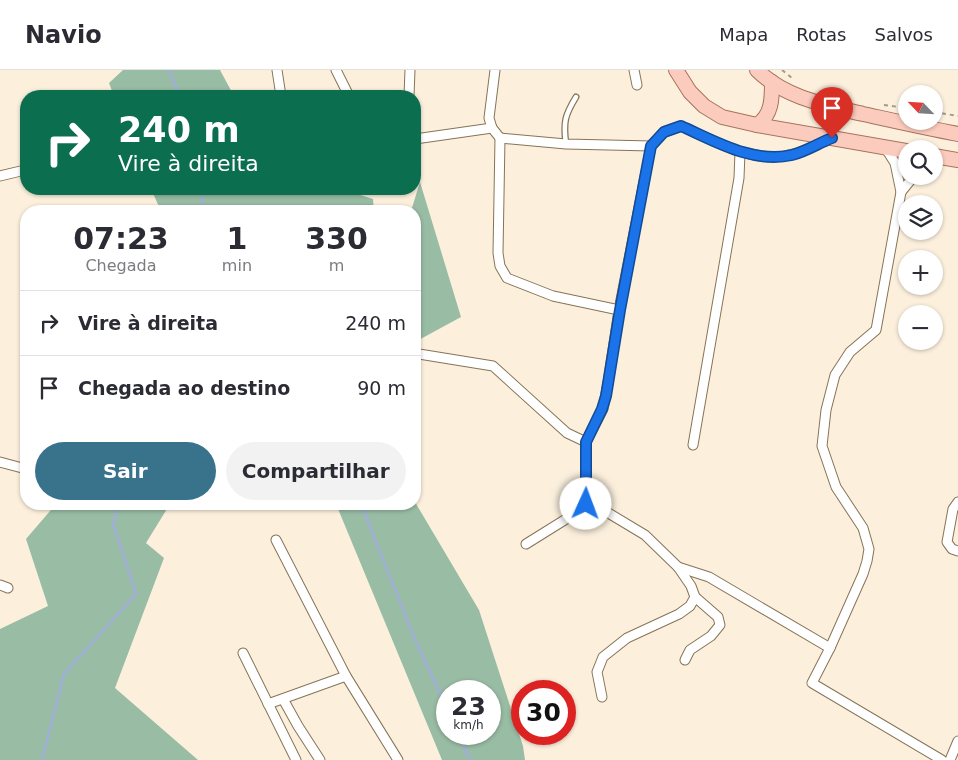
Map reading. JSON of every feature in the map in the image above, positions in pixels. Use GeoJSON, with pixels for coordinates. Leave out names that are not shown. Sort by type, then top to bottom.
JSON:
{"type":"FeatureCollection","features":[{"type":"Feature","properties":{"kind":"main road"},"geometry":{"type":"LineString","coordinates":[[676,70],[690,92],[704,106],[722,117],[758,125],[898,148]]}},
{"type":"Feature","properties":{"kind":"main road"},"geometry":{"type":"LineString","coordinates":[[757,70],[772,82],[797,96],[828,106],[958,134]]}},
{"type":"Feature","properties":{"kind":"main road"},"geometry":{"type":"LineString","coordinates":[[758,125],[769,111],[772,99],[772,82]]}},
{"type":"Feature","properties":{"kind":"main road"},"geometry":{"type":"LineString","coordinates":[[943,158],[958,160]]}},
{"type":"Feature","properties":{"kind":"street"},"geometry":{"type":"LineString","coordinates":[[277,70],[280,90]]}},
{"type":"Feature","properties":{"kind":"street"},"geometry":{"type":"LineString","coordinates":[[336,70],[346,90]]}},
{"type":"Feature","properties":{"kind":"street"},"geometry":{"type":"LineString","coordinates":[[409,90],[410,70]]}},
{"type":"Feature","properties":{"kind":"street"},"geometry":{"type":"LineString","coordinates":[[495,70],[490,118],[492,128],[500,138],[498,253],[500,266],[507,278],[552,296],[620,310]]}},
{"type":"Feature","properties":{"kind":"street"},"geometry":{"type":"LineString","coordinates":[[634,70],[637,85]]}},
{"type":"Feature","properties":{"kind":"street"},"geometry":{"type":"LineString","coordinates":[[526,544],[580,510],[586,504],[586,442],[602,409],[608,383],[651,146],[664,132],[681,126],[740,152],[754,155],[792,155],[832,138]]}},
{"type":"Feature","properties":{"kind":"street"},"geometry":{"type":"LineString","coordinates":[[421,138],[492,128]]}},
{"type":"Feature","properties":{"kind":"street"},"geometry":{"type":"LineString","coordinates":[[500,138],[566,144],[651,146]]}},
{"type":"Feature","properties":{"kind":"street"},"geometry":{"type":"LineString","coordinates":[[885,146],[895,163],[901,192],[876,330],[850,352],[836,375],[826,410],[822,446],[836,487],[863,528],[869,549],[863,574],[812,683],[942,760]]}},
{"type":"Feature","properties":{"kind":"street"},"geometry":{"type":"LineString","coordinates":[[693,445],[738,178],[740,152]]}},
{"type":"Feature","properties":{"kind":"street"},"geometry":{"type":"LineString","coordinates":[[0,176],[20,171]]}},
{"type":"Feature","properties":{"kind":"street"},"geometry":{"type":"LineString","coordinates":[[901,192],[907,185]]}},
{"type":"Feature","properties":{"kind":"street"},"geometry":{"type":"LineString","coordinates":[[421,354],[493,366],[567,433],[586,442]]}},
{"type":"Feature","properties":{"kind":"street"},"geometry":{"type":"LineString","coordinates":[[0,462],[20,467]]}},
{"type":"Feature","properties":{"kind":"street"},"geometry":{"type":"LineString","coordinates":[[958,502],[953,509],[947,542],[952,549],[958,551]]}},
{"type":"Feature","properties":{"kind":"street"},"geometry":{"type":"LineString","coordinates":[[586,504],[600,508],[645,535],[678,566],[691,586],[695,597],[718,617],[720,625],[711,636],[690,650],[685,660]]}},
{"type":"Feature","properties":{"kind":"street"},"geometry":{"type":"LineString","coordinates":[[276,540],[346,676],[398,760]]}},
{"type":"Feature","properties":{"kind":"street"},"geometry":{"type":"LineString","coordinates":[[678,566],[709,577],[830,648]]}},
{"type":"Feature","properties":{"kind":"street"},"geometry":{"type":"LineString","coordinates":[[602,697],[597,672],[603,658],[627,638],[678,614],[690,606],[695,597]]}},
{"type":"Feature","properties":{"kind":"street"},"geometry":{"type":"LineString","coordinates":[[243,654],[296,760]]}},
{"type":"Feature","properties":{"kind":"street"},"geometry":{"type":"LineString","coordinates":[[268,704],[346,676]]}},
{"type":"Feature","properties":{"kind":"street"},"geometry":{"type":"LineString","coordinates":[[283,699],[320,760]]}},
{"type":"Feature","properties":{"kind":"street"},"geometry":{"type":"LineString","coordinates":[[950,760],[958,741]]}},
{"type":"Feature","properties":{"kind":"lane"},"geometry":{"type":"LineString","coordinates":[[566,144],[564,129],[566,113],[576,96]]}},
{"type":"Feature","properties":{"kind":"path"},"geometry":{"type":"LineString","coordinates":[[782,70],[792,78]]}},
{"type":"Feature","properties":{"kind":"path"},"geometry":{"type":"LineString","coordinates":[[878,104],[898,107]]}},
{"type":"Feature","properties":{"kind":"path"},"geometry":{"type":"LineString","coordinates":[[943,114],[958,116]]}},
{"type":"Feature","properties":{"kind":"green space"},"geometry":{"type":"Polygon","coordinates":[[[123,70],[220,70],[231,90],[112,90],[109,83],[123,70]]]}},
{"type":"Feature","properties":{"kind":"green space"},"geometry":{"type":"Polygon","coordinates":[[[421,185],[461,317],[421,339],[421,205],[413,205],[416,195],[421,195],[421,185]]]}},
{"type":"Feature","properties":{"kind":"green space"},"geometry":{"type":"Polygon","coordinates":[[[154,195],[360,195],[373,199],[374,205],[158,205],[154,195]]]}},
{"type":"Feature","properties":{"kind":"green space"},"geometry":{"type":"Polygon","coordinates":[[[51,510],[166,510],[146,543],[164,558],[115,688],[198,760],[0,760],[0,629],[48,606],[26,539],[51,510]]]}},
{"type":"Feature","properties":{"kind":"green space"},"geometry":{"type":"Polygon","coordinates":[[[338,510],[420,510],[479,610],[511,709],[511,745],[523,745],[525,760],[442,760],[338,510]]]}},
{"type":"Feature","properties":{"kind":"waterway"},"geometry":{"type":"LineString","coordinates":[[169,70],[177,90]]}},
{"type":"Feature","properties":{"kind":"waterway"},"geometry":{"type":"LineString","coordinates":[[202,195],[203,205]]}},
{"type":"Feature","properties":{"kind":"waterway"},"geometry":{"type":"LineString","coordinates":[[42,760],[64,674],[136,594],[113,523],[117,510]]}},
{"type":"Feature","properties":{"kind":"waterway"},"geometry":{"type":"LineString","coordinates":[[363,510],[416,642],[436,684]]}},
{"type":"Feature","properties":{"kind":"waterway"},"geometry":{"type":"LineString","coordinates":[[463,745],[470,760]]}},
{"type":"Feature","properties":{"kind":"route"},"geometry":{"type":"LineString","coordinates":[[586,504],[586,442],[602,409],[606,396],[651,146],[664,132],[681,126],[740,152],[754,155],[792,155],[832,138]]}}]}
